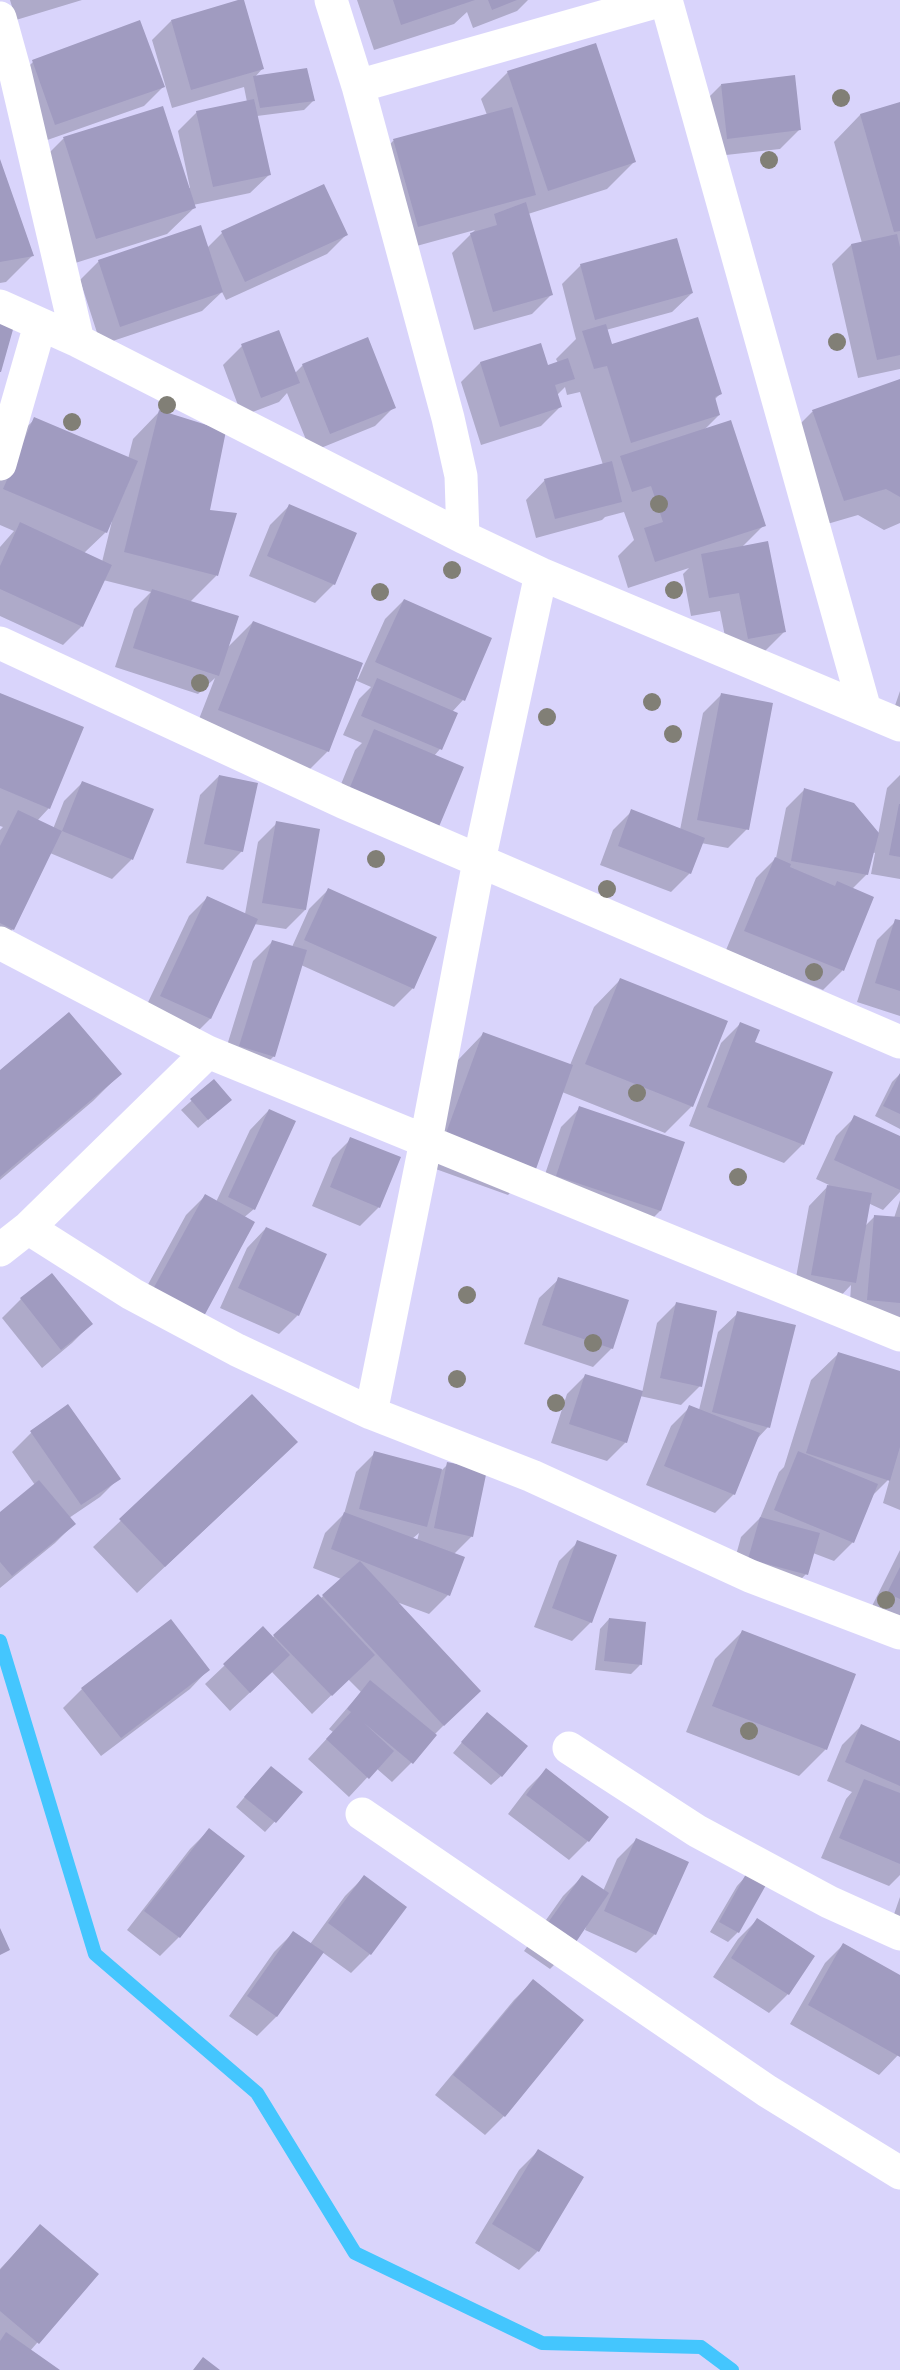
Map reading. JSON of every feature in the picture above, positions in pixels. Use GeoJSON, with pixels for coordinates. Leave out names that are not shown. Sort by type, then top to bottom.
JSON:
{"type":"FeatureCollection","features":[{"type":"Feature","properties":{"kind":"street"},"geometry":{"type":"LineString","coordinates":[[331,0],[358,86],[448,418],[461,476],[462,537]]}},
{"type":"Feature","properties":{"kind":"street"},"geometry":{"type":"LineString","coordinates":[[358,86],[664,0],[865,710]]}},
{"type":"Feature","properties":{"kind":"street"},"geometry":{"type":"LineString","coordinates":[[0,18],[15,72],[78,341]]}},
{"type":"Feature","properties":{"kind":"street"},"geometry":{"type":"LineString","coordinates":[[0,306],[78,341],[462,537],[541,574],[900,725]]}},
{"type":"Feature","properties":{"kind":"street"},"geometry":{"type":"LineString","coordinates":[[0,464],[40,325]]}},
{"type":"Feature","properties":{"kind":"street"},"geometry":{"type":"LineString","coordinates":[[371,1413],[426,1141],[478,861],[541,574]]}},
{"type":"Feature","properties":{"kind":"street"},"geometry":{"type":"LineString","coordinates":[[0,643],[343,802],[900,1042]]}},
{"type":"Feature","properties":{"kind":"street"},"geometry":{"type":"LineString","coordinates":[[0,944],[208,1052],[900,1335]]}},
{"type":"Feature","properties":{"kind":"street"},"geometry":{"type":"LineString","coordinates":[[0,1250],[28,1228],[208,1052]]}},
{"type":"Feature","properties":{"kind":"street"},"geometry":{"type":"LineString","coordinates":[[28,1228],[132,1294],[237,1350],[371,1413],[532,1476],[750,1576],[900,1633]]}},
{"type":"Feature","properties":{"kind":"street"},"geometry":{"type":"LineString","coordinates":[[569,1749],[697,1831],[829,1902],[900,1934]]}},
{"type":"Feature","properties":{"kind":"street"},"geometry":{"type":"LineString","coordinates":[[362,1814],[767,2091],[900,2173]]}},
{"type":"Feature","properties":{"kind":"building"},"geometry":{"type":"Polygon","coordinates":[[[244,0],[264,69],[191,90],[171,20],[244,0]]]}},
{"type":"Feature","properties":{"kind":"building"},"geometry":{"type":"Polygon","coordinates":[[[393,0],[475,0],[401,25],[393,0]]]}},
{"type":"Feature","properties":{"kind":"building"},"geometry":{"type":"Polygon","coordinates":[[[488,0],[517,0],[492,10],[488,0]]]}},
{"type":"Feature","properties":{"kind":"building"},"geometry":{"type":"Polygon","coordinates":[[[140,20],[165,87],[55,125],[32,60],[140,20]]]}},
{"type":"Feature","properties":{"kind":"building"},"geometry":{"type":"Polygon","coordinates":[[[596,43],[636,162],[548,191],[507,71],[596,43]]]}},
{"type":"Feature","properties":{"kind":"building"},"geometry":{"type":"Polygon","coordinates":[[[307,68],[315,101],[260,108],[253,76],[307,68]]]}},
{"type":"Feature","properties":{"kind":"building"},"geometry":{"type":"Polygon","coordinates":[[[795,75],[801,130],[727,139],[721,84],[795,75]]]}},
{"type":"Feature","properties":{"kind":"building"},"geometry":{"type":"Polygon","coordinates":[[[254,99],[271,175],[213,187],[196,111],[254,99]]]}},
{"type":"Feature","properties":{"kind":"building"},"geometry":{"type":"Polygon","coordinates":[[[900,102],[900,231],[894,232],[860,114],[900,102]]]}},
{"type":"Feature","properties":{"kind":"building"},"geometry":{"type":"Polygon","coordinates":[[[163,106],[196,208],[96,239],[63,137],[163,106]]]}},
{"type":"Feature","properties":{"kind":"building"},"geometry":{"type":"Polygon","coordinates":[[[512,107],[536,195],[418,227],[393,139],[512,107]]]}},
{"type":"Feature","properties":{"kind":"building"},"geometry":{"type":"Polygon","coordinates":[[[0,159],[34,256],[0,262],[0,159]]]}},
{"type":"Feature","properties":{"kind":"building"},"geometry":{"type":"Polygon","coordinates":[[[324,184],[348,235],[245,282],[221,231],[324,184]]]}},
{"type":"Feature","properties":{"kind":"building"},"geometry":{"type":"Polygon","coordinates":[[[526,202],[553,295],[493,312],[470,233],[497,225],[494,214],[526,202]]]}},
{"type":"Feature","properties":{"kind":"building"},"geometry":{"type":"Polygon","coordinates":[[[201,225],[223,292],[120,327],[98,260],[201,225]]]}},
{"type":"Feature","properties":{"kind":"building"},"geometry":{"type":"Polygon","coordinates":[[[897,234],[900,247],[900,355],[877,360],[851,244],[897,234]]]}},
{"type":"Feature","properties":{"kind":"building"},"geometry":{"type":"Polygon","coordinates":[[[677,238],[693,293],[595,320],[580,264],[677,238]]]}},
{"type":"Feature","properties":{"kind":"building"},"geometry":{"type":"Polygon","coordinates":[[[698,317],[722,394],[715,397],[720,415],[631,443],[607,366],[594,369],[582,331],[606,324],[612,344],[698,317]]]}},
{"type":"Feature","properties":{"kind":"building"},"geometry":{"type":"Polygon","coordinates":[[[0,322],[14,326],[1,372],[0,372],[0,322]]]}},
{"type":"Feature","properties":{"kind":"building"},"geometry":{"type":"Polygon","coordinates":[[[279,330],[300,383],[261,398],[241,344],[279,330]]]}},
{"type":"Feature","properties":{"kind":"building"},"geometry":{"type":"Polygon","coordinates":[[[368,337],[396,408],[330,434],[302,364],[368,337]]]}},
{"type":"Feature","properties":{"kind":"building"},"geometry":{"type":"Polygon","coordinates":[[[541,343],[548,365],[568,358],[575,379],[555,385],[562,407],[500,427],[480,362],[541,343]]]}},
{"type":"Feature","properties":{"kind":"building"},"geometry":{"type":"Polygon","coordinates":[[[900,379],[900,497],[886,489],[844,501],[812,410],[900,379]]]}},
{"type":"Feature","properties":{"kind":"building"},"geometry":{"type":"Polygon","coordinates":[[[159,410],[226,431],[210,510],[237,513],[218,576],[124,552],[159,410]]]}},
{"type":"Feature","properties":{"kind":"building"},"geometry":{"type":"Polygon","coordinates":[[[34,417],[138,461],[107,533],[3,489],[34,417]]]}},
{"type":"Feature","properties":{"kind":"building"},"geometry":{"type":"Polygon","coordinates":[[[731,420],[766,526],[655,562],[644,528],[663,522],[651,486],[632,492],[620,456],[731,420]]]}},
{"type":"Feature","properties":{"kind":"building"},"geometry":{"type":"Polygon","coordinates":[[[612,461],[622,502],[555,519],[544,479],[612,461]]]}},
{"type":"Feature","properties":{"kind":"building"},"geometry":{"type":"Polygon","coordinates":[[[289,504],[357,533],[335,585],[267,556],[289,504]]]}},
{"type":"Feature","properties":{"kind":"building"},"geometry":{"type":"Polygon","coordinates":[[[20,522],[112,565],[83,627],[0,589],[0,566],[20,522]]]}},
{"type":"Feature","properties":{"kind":"building"},"geometry":{"type":"Polygon","coordinates":[[[768,541],[786,632],[748,639],[739,593],[709,598],[701,554],[768,541]]]}},
{"type":"Feature","properties":{"kind":"building"},"geometry":{"type":"Polygon","coordinates":[[[152,589],[239,616],[219,676],[133,648],[152,589]]]}},
{"type":"Feature","properties":{"kind":"building"},"geometry":{"type":"Polygon","coordinates":[[[404,599],[492,638],[465,701],[375,662],[404,599]]]}},
{"type":"Feature","properties":{"kind":"building"},"geometry":{"type":"Polygon","coordinates":[[[253,621],[363,663],[329,752],[218,710],[253,621]]]}},
{"type":"Feature","properties":{"kind":"building"},"geometry":{"type":"Polygon","coordinates":[[[377,678],[458,713],[442,750],[361,716],[377,678]]]}},
{"type":"Feature","properties":{"kind":"building"},"geometry":{"type":"Polygon","coordinates":[[[0,693],[84,727],[50,809],[0,788],[0,693]]]}},
{"type":"Feature","properties":{"kind":"building"},"geometry":{"type":"Polygon","coordinates":[[[721,693],[773,703],[749,830],[697,820],[721,693]]]}},
{"type":"Feature","properties":{"kind":"building"},"geometry":{"type":"Polygon","coordinates":[[[374,729],[464,767],[438,829],[348,792],[374,729]]]}},
{"type":"Feature","properties":{"kind":"building"},"geometry":{"type":"Polygon","coordinates":[[[219,775],[258,783],[243,852],[204,844],[219,775]]]}},
{"type":"Feature","properties":{"kind":"building"},"geometry":{"type":"Polygon","coordinates":[[[82,781],[154,809],[133,860],[62,831],[82,781]]]}},
{"type":"Feature","properties":{"kind":"building"},"geometry":{"type":"Polygon","coordinates":[[[804,788],[854,803],[879,833],[868,875],[791,861],[804,788]]]}},
{"type":"Feature","properties":{"kind":"building"},"geometry":{"type":"Polygon","coordinates":[[[900,804],[900,857],[889,855],[900,804]]]}},
{"type":"Feature","properties":{"kind":"building"},"geometry":{"type":"Polygon","coordinates":[[[631,809],[705,838],[691,874],[618,846],[631,809]]]}},
{"type":"Feature","properties":{"kind":"building"},"geometry":{"type":"Polygon","coordinates":[[[18,810],[62,831],[14,930],[0,923],[0,846],[18,810]]]}},
{"type":"Feature","properties":{"kind":"building"},"geometry":{"type":"Polygon","coordinates":[[[276,821],[320,829],[306,910],[262,903],[276,821]]]}},
{"type":"Feature","properties":{"kind":"building"},"geometry":{"type":"Polygon","coordinates":[[[775,857],[791,864],[790,867],[835,886],[837,881],[874,897],[844,971],[744,931],[775,857]]]}},
{"type":"Feature","properties":{"kind":"building"},"geometry":{"type":"Polygon","coordinates":[[[328,888],[437,937],[414,989],[304,940],[328,888]]]}},
{"type":"Feature","properties":{"kind":"building"},"geometry":{"type":"Polygon","coordinates":[[[207,896],[258,919],[211,1019],[160,996],[207,896]]]}},
{"type":"Feature","properties":{"kind":"building"},"geometry":{"type":"Polygon","coordinates":[[[895,919],[900,920],[900,991],[875,983],[895,919]]]}},
{"type":"Feature","properties":{"kind":"building"},"geometry":{"type":"Polygon","coordinates":[[[272,940],[307,950],[275,1057],[239,1046],[272,940]]]}},
{"type":"Feature","properties":{"kind":"building"},"geometry":{"type":"Polygon","coordinates":[[[620,978],[728,1021],[693,1107],[585,1064],[620,978]]]}},
{"type":"Feature","properties":{"kind":"building"},"geometry":{"type":"Polygon","coordinates":[[[69,1012],[122,1074],[0,1177],[0,1070],[69,1012]]]}},
{"type":"Feature","properties":{"kind":"building"},"geometry":{"type":"Polygon","coordinates":[[[740,1022],[760,1030],[755,1042],[833,1072],[804,1145],[707,1107],[740,1022]]]}},
{"type":"Feature","properties":{"kind":"building"},"geometry":{"type":"Polygon","coordinates":[[[483,1032],[573,1065],[536,1169],[445,1136],[483,1032]]]}},
{"type":"Feature","properties":{"kind":"building"},"geometry":{"type":"Polygon","coordinates":[[[900,1073],[900,1114],[883,1106],[900,1073]]]}},
{"type":"Feature","properties":{"kind":"building"},"geometry":{"type":"Polygon","coordinates":[[[214,1079],[232,1100],[208,1120],[190,1099],[214,1079]]]}},
{"type":"Feature","properties":{"kind":"building"},"geometry":{"type":"Polygon","coordinates":[[[579,1106],[685,1142],[661,1211],[556,1176],[579,1106]]]}},
{"type":"Feature","properties":{"kind":"building"},"geometry":{"type":"Polygon","coordinates":[[[269,1109],[296,1121],[255,1210],[228,1197],[269,1109]]]}},
{"type":"Feature","properties":{"kind":"building"},"geometry":{"type":"Polygon","coordinates":[[[854,1115],[900,1136],[900,1190],[834,1160],[854,1115]]]}},
{"type":"Feature","properties":{"kind":"building"},"geometry":{"type":"Polygon","coordinates":[[[350,1137],[401,1157],[380,1208],[330,1187],[350,1137]]]}},
{"type":"Feature","properties":{"kind":"building"},"geometry":{"type":"Polygon","coordinates":[[[827,1185],[872,1193],[856,1283],[811,1275],[827,1185]]]}},
{"type":"Feature","properties":{"kind":"building"},"geometry":{"type":"Polygon","coordinates":[[[205,1194],[255,1222],[203,1318],[152,1291],[205,1194]]]}},
{"type":"Feature","properties":{"kind":"building"},"geometry":{"type":"Polygon","coordinates":[[[874,1215],[900,1217],[900,1303],[867,1300],[874,1215]]]}},
{"type":"Feature","properties":{"kind":"building"},"geometry":{"type":"Polygon","coordinates":[[[266,1227],[327,1254],[299,1316],[238,1288],[266,1227]]]}},
{"type":"Feature","properties":{"kind":"building"},"geometry":{"type":"Polygon","coordinates":[[[52,1273],[93,1324],[61,1350],[20,1298],[52,1273]]]}},
{"type":"Feature","properties":{"kind":"building"},"geometry":{"type":"Polygon","coordinates":[[[558,1277],[629,1300],[613,1349],[542,1325],[558,1277]]]}},
{"type":"Feature","properties":{"kind":"building"},"geometry":{"type":"Polygon","coordinates":[[[676,1302],[717,1311],[702,1387],[660,1378],[676,1302]]]}},
{"type":"Feature","properties":{"kind":"building"},"geometry":{"type":"Polygon","coordinates":[[[737,1311],[796,1325],[770,1428],[712,1412],[737,1311]]]}},
{"type":"Feature","properties":{"kind":"building"},"geometry":{"type":"Polygon","coordinates":[[[838,1352],[900,1371],[900,1447],[890,1481],[806,1453],[838,1352]]]}},
{"type":"Feature","properties":{"kind":"building"},"geometry":{"type":"Polygon","coordinates":[[[585,1374],[643,1391],[627,1443],[569,1424],[585,1374]]]}},
{"type":"Feature","properties":{"kind":"building"},"geometry":{"type":"Polygon","coordinates":[[[252,1394],[298,1442],[165,1567],[119,1519],[252,1394]]]}},
{"type":"Feature","properties":{"kind":"building"},"geometry":{"type":"Polygon","coordinates":[[[68,1404],[121,1479],[81,1505],[30,1431],[68,1404]]]}},
{"type":"Feature","properties":{"kind":"building"},"geometry":{"type":"Polygon","coordinates":[[[689,1405],[760,1433],[735,1495],[664,1466],[689,1405]]]}},
{"type":"Feature","properties":{"kind":"building"},"geometry":{"type":"Polygon","coordinates":[[[374,1451],[442,1469],[427,1527],[359,1509],[374,1451]]]}},
{"type":"Feature","properties":{"kind":"building"},"geometry":{"type":"Polygon","coordinates":[[[798,1451],[878,1484],[854,1543],[774,1510],[798,1451]]]}},
{"type":"Feature","properties":{"kind":"building"},"geometry":{"type":"Polygon","coordinates":[[[447,1462],[487,1470],[473,1537],[434,1528],[447,1462]]]}},
{"type":"Feature","properties":{"kind":"building"},"geometry":{"type":"Polygon","coordinates":[[[39,1480],[76,1524],[12,1576],[0,1562],[0,1512],[39,1480]]]}},
{"type":"Feature","properties":{"kind":"building"},"geometry":{"type":"Polygon","coordinates":[[[344,1512],[465,1557],[450,1596],[331,1549],[344,1512]]]}},
{"type":"Feature","properties":{"kind":"building"},"geometry":{"type":"Polygon","coordinates":[[[760,1517],[820,1533],[808,1575],[748,1559],[760,1517]]]}},
{"type":"Feature","properties":{"kind":"building"},"geometry":{"type":"Polygon","coordinates":[[[577,1540],[617,1555],[592,1623],[552,1608],[577,1540]]]}},
{"type":"Feature","properties":{"kind":"building"},"geometry":{"type":"Polygon","coordinates":[[[360,1561],[481,1691],[444,1726],[322,1595],[360,1561]]]}},
{"type":"Feature","properties":{"kind":"building"},"geometry":{"type":"Polygon","coordinates":[[[900,1567],[900,1599],[887,1593],[900,1567]]]}},
{"type":"Feature","properties":{"kind":"building"},"geometry":{"type":"Polygon","coordinates":[[[318,1594],[375,1655],[332,1696],[273,1635],[318,1594]]]}},
{"type":"Feature","properties":{"kind":"building"},"geometry":{"type":"Polygon","coordinates":[[[609,1618],[646,1622],[642,1665],[604,1661],[609,1618]]]}},
{"type":"Feature","properties":{"kind":"building"},"geometry":{"type":"Polygon","coordinates":[[[171,1619],[210,1670],[121,1738],[81,1688],[171,1619]]]}},
{"type":"Feature","properties":{"kind":"building"},"geometry":{"type":"Polygon","coordinates":[[[263,1626],[290,1655],[250,1693],[223,1664],[263,1626]]]}},
{"type":"Feature","properties":{"kind":"building"},"geometry":{"type":"Polygon","coordinates":[[[742,1630],[856,1674],[827,1750],[712,1706],[742,1630]]]}},
{"type":"Feature","properties":{"kind":"building"},"geometry":{"type":"Polygon","coordinates":[[[370,1680],[437,1735],[413,1764],[364,1723],[394,1751],[369,1779],[326,1739],[351,1712],[347,1709],[370,1680]]]}},
{"type":"Feature","properties":{"kind":"building"},"geometry":{"type":"Polygon","coordinates":[[[487,1712],[528,1746],[502,1777],[461,1742],[487,1712]]]}},
{"type":"Feature","properties":{"kind":"building"},"geometry":{"type":"Polygon","coordinates":[[[861,1724],[900,1741],[900,1786],[845,1762],[861,1724]]]}},
{"type":"Feature","properties":{"kind":"building"},"geometry":{"type":"Polygon","coordinates":[[[271,1766],[303,1792],[276,1823],[244,1797],[271,1766]]]}},
{"type":"Feature","properties":{"kind":"building"},"geometry":{"type":"Polygon","coordinates":[[[546,1768],[609,1817],[589,1842],[526,1795],[546,1768]]]}},
{"type":"Feature","properties":{"kind":"building"},"geometry":{"type":"Polygon","coordinates":[[[864,1779],[900,1793],[900,1864],[839,1838],[864,1779]]]}},
{"type":"Feature","properties":{"kind":"building"},"geometry":{"type":"Polygon","coordinates":[[[209,1828],[245,1856],[180,1938],[144,1911],[209,1828]]]}},
{"type":"Feature","properties":{"kind":"building"},"geometry":{"type":"Polygon","coordinates":[[[636,1838],[689,1862],[656,1935],[604,1911],[636,1838]]]}},
{"type":"Feature","properties":{"kind":"building"},"geometry":{"type":"Polygon","coordinates":[[[746,1874],[766,1885],[739,1933],[719,1922],[746,1874]]]}},
{"type":"Feature","properties":{"kind":"building"},"geometry":{"type":"Polygon","coordinates":[[[364,1875],[407,1907],[371,1955],[328,1923],[364,1875]]]}},
{"type":"Feature","properties":{"kind":"building"},"geometry":{"type":"Polygon","coordinates":[[[582,1875],[609,1893],[570,1951],[542,1931],[582,1875]]]}},
{"type":"Feature","properties":{"kind":"building"},"geometry":{"type":"Polygon","coordinates":[[[757,1918],[815,1956],[789,1995],[731,1958],[757,1918]]]}},
{"type":"Feature","properties":{"kind":"building"},"geometry":{"type":"Polygon","coordinates":[[[0,1928],[10,1950],[0,1955],[0,1928]]]}},
{"type":"Feature","properties":{"kind":"building"},"geometry":{"type":"Polygon","coordinates":[[[293,1931],[324,1952],[277,2017],[247,1996],[293,1931]]]}},
{"type":"Feature","properties":{"kind":"building"},"geometry":{"type":"Polygon","coordinates":[[[843,1943],[900,1975],[900,2057],[808,2005],[843,1943]]]}},
{"type":"Feature","properties":{"kind":"building"},"geometry":{"type":"Polygon","coordinates":[[[533,1979],[584,2020],[505,2117],[453,2075],[533,1979]]]}},
{"type":"Feature","properties":{"kind":"building"},"geometry":{"type":"Polygon","coordinates":[[[538,2149],[584,2177],[539,2252],[492,2224],[538,2149]]]}},
{"type":"Feature","properties":{"kind":"building"},"geometry":{"type":"Polygon","coordinates":[[[40,2224],[99,2274],[39,2344],[0,2311],[0,2270],[40,2224]]]}},
{"type":"Feature","properties":{"kind":"building"},"geometry":{"type":"Polygon","coordinates":[[[6,2332],[60,2370],[0,2370],[0,2341],[6,2332]]]}},
{"type":"Feature","properties":{"kind":"building"},"geometry":{"type":"Polygon","coordinates":[[[203,2357],[220,2370],[193,2370],[203,2357]]]}},
{"type":"Feature","properties":{"kind":"waterway"},"geometry":{"type":"LineString","coordinates":[[0,1641],[95,1954],[257,2093],[355,2253],[542,2343],[701,2347],[732,2370]]}}]}
